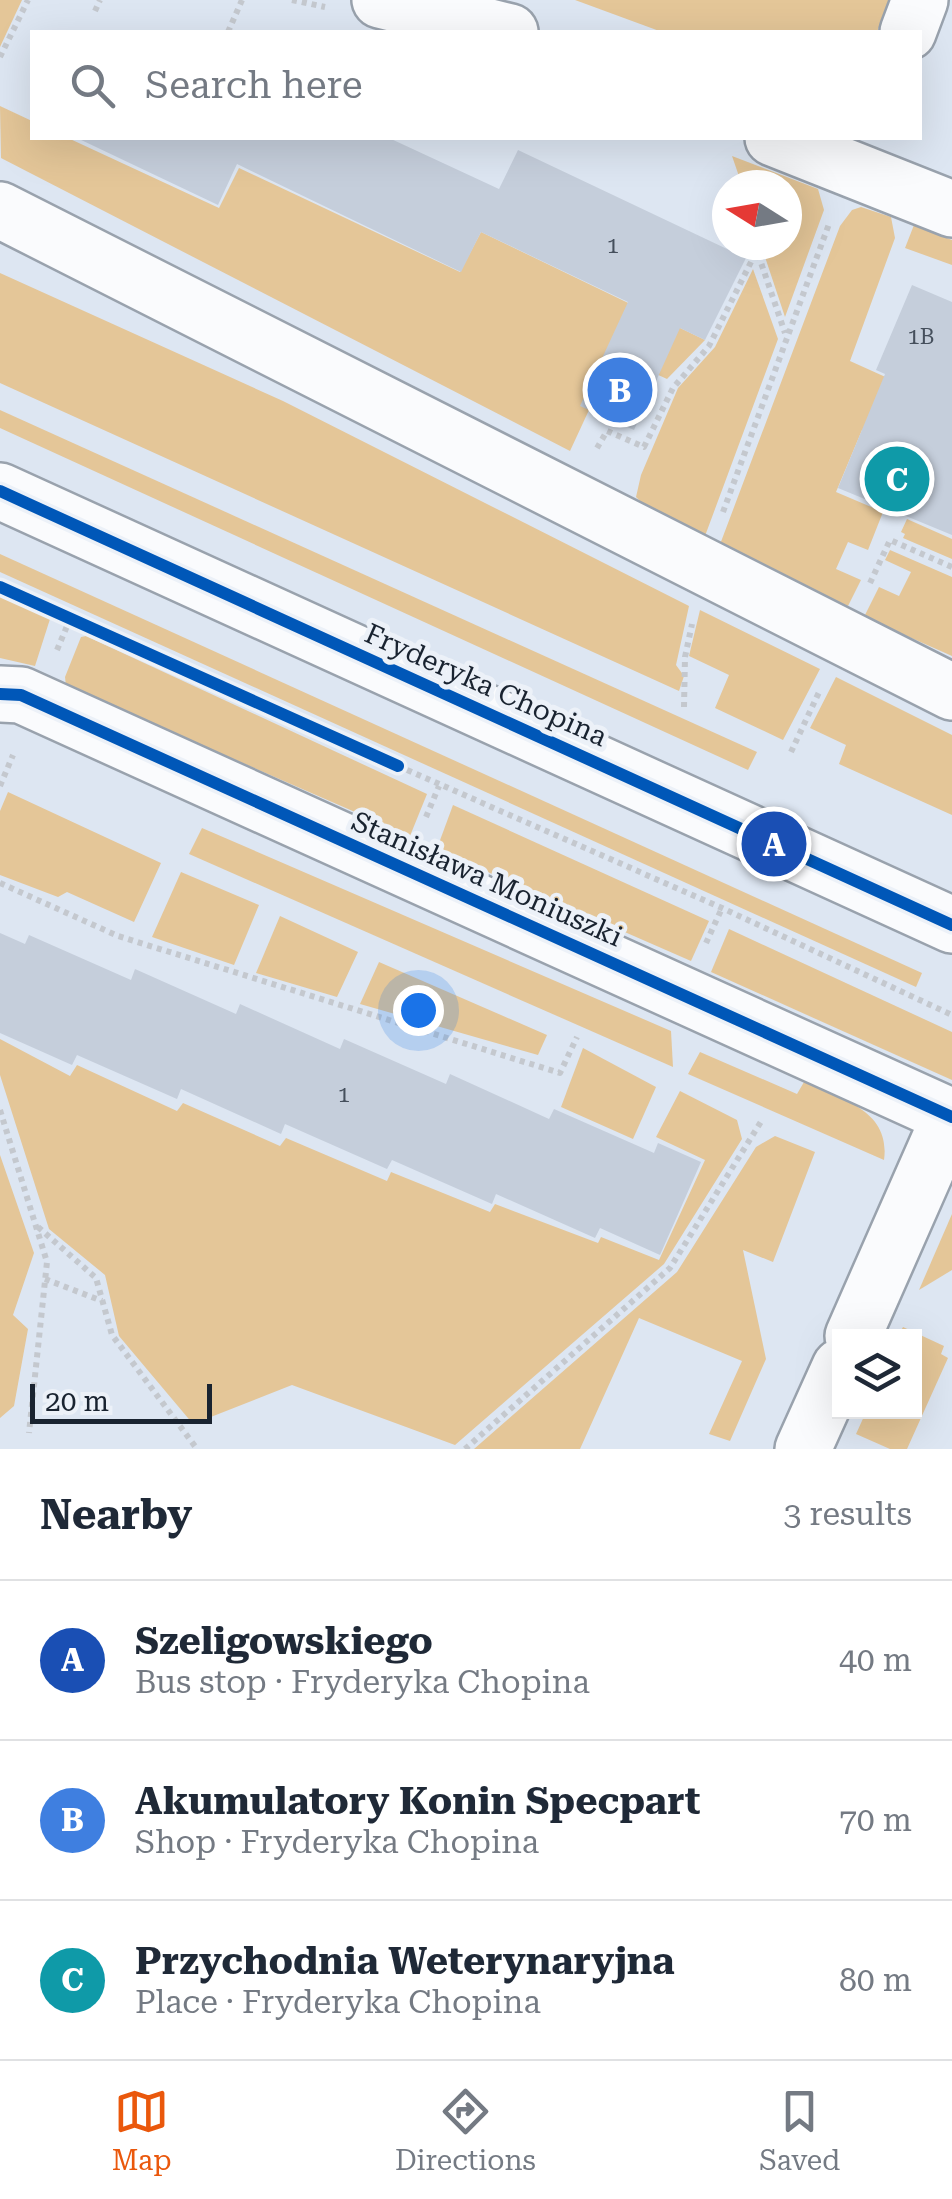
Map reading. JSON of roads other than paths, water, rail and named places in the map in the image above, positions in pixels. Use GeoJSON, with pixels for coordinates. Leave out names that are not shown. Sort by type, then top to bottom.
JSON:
{"type":"FeatureCollection","features":[{"type":"Feature","properties":{"kind":"street"},"geometry":{"type":"LineString","coordinates":[[380,0],[502,30]]}},
{"type":"Feature","properties":{"kind":"street"},"geometry":{"type":"LineString","coordinates":[[909,30],[920,0]]}},
{"type":"Feature","properties":{"kind":"street"},"geometry":{"type":"LineString","coordinates":[[777,140],[952,209]]}},
{"type":"Feature","properties":{"kind":"street"},"geometry":{"type":"LineString","coordinates":[[0,210],[952,692]]}},
{"type":"Feature","properties":{"kind":"street","name":"Fryderyka Chopina"},"geometry":{"type":"LineString","coordinates":[[0,491],[952,924]]}},
{"type":"Feature","properties":{"kind":"street","name":"Stanisława Moniuszki"},"geometry":{"type":"LineString","coordinates":[[0,694],[21,695],[951,1116]]}},
{"type":"Feature","properties":{"kind":"street"},"geometry":{"type":"LineString","coordinates":[[856,1329],[951,1116]]}},
{"type":"Feature","properties":{"kind":"street"},"geometry":{"type":"LineString","coordinates":[[803,1449],[832,1385]]}},
{"type":"Feature","properties":{"kind":"place","name":"Akumulatory Konin Specpart"},"geometry":{"type":"Point","coordinates":[620,390]}},
{"type":"Feature","properties":{"kind":"place","name":"Przychodnia Weterynaryjna"},"geometry":{"type":"Point","coordinates":[897,479]}},
{"type":"Feature","properties":{"kind":"place","name":"Szeligowskiego"},"geometry":{"type":"Point","coordinates":[774,844]}}]}
